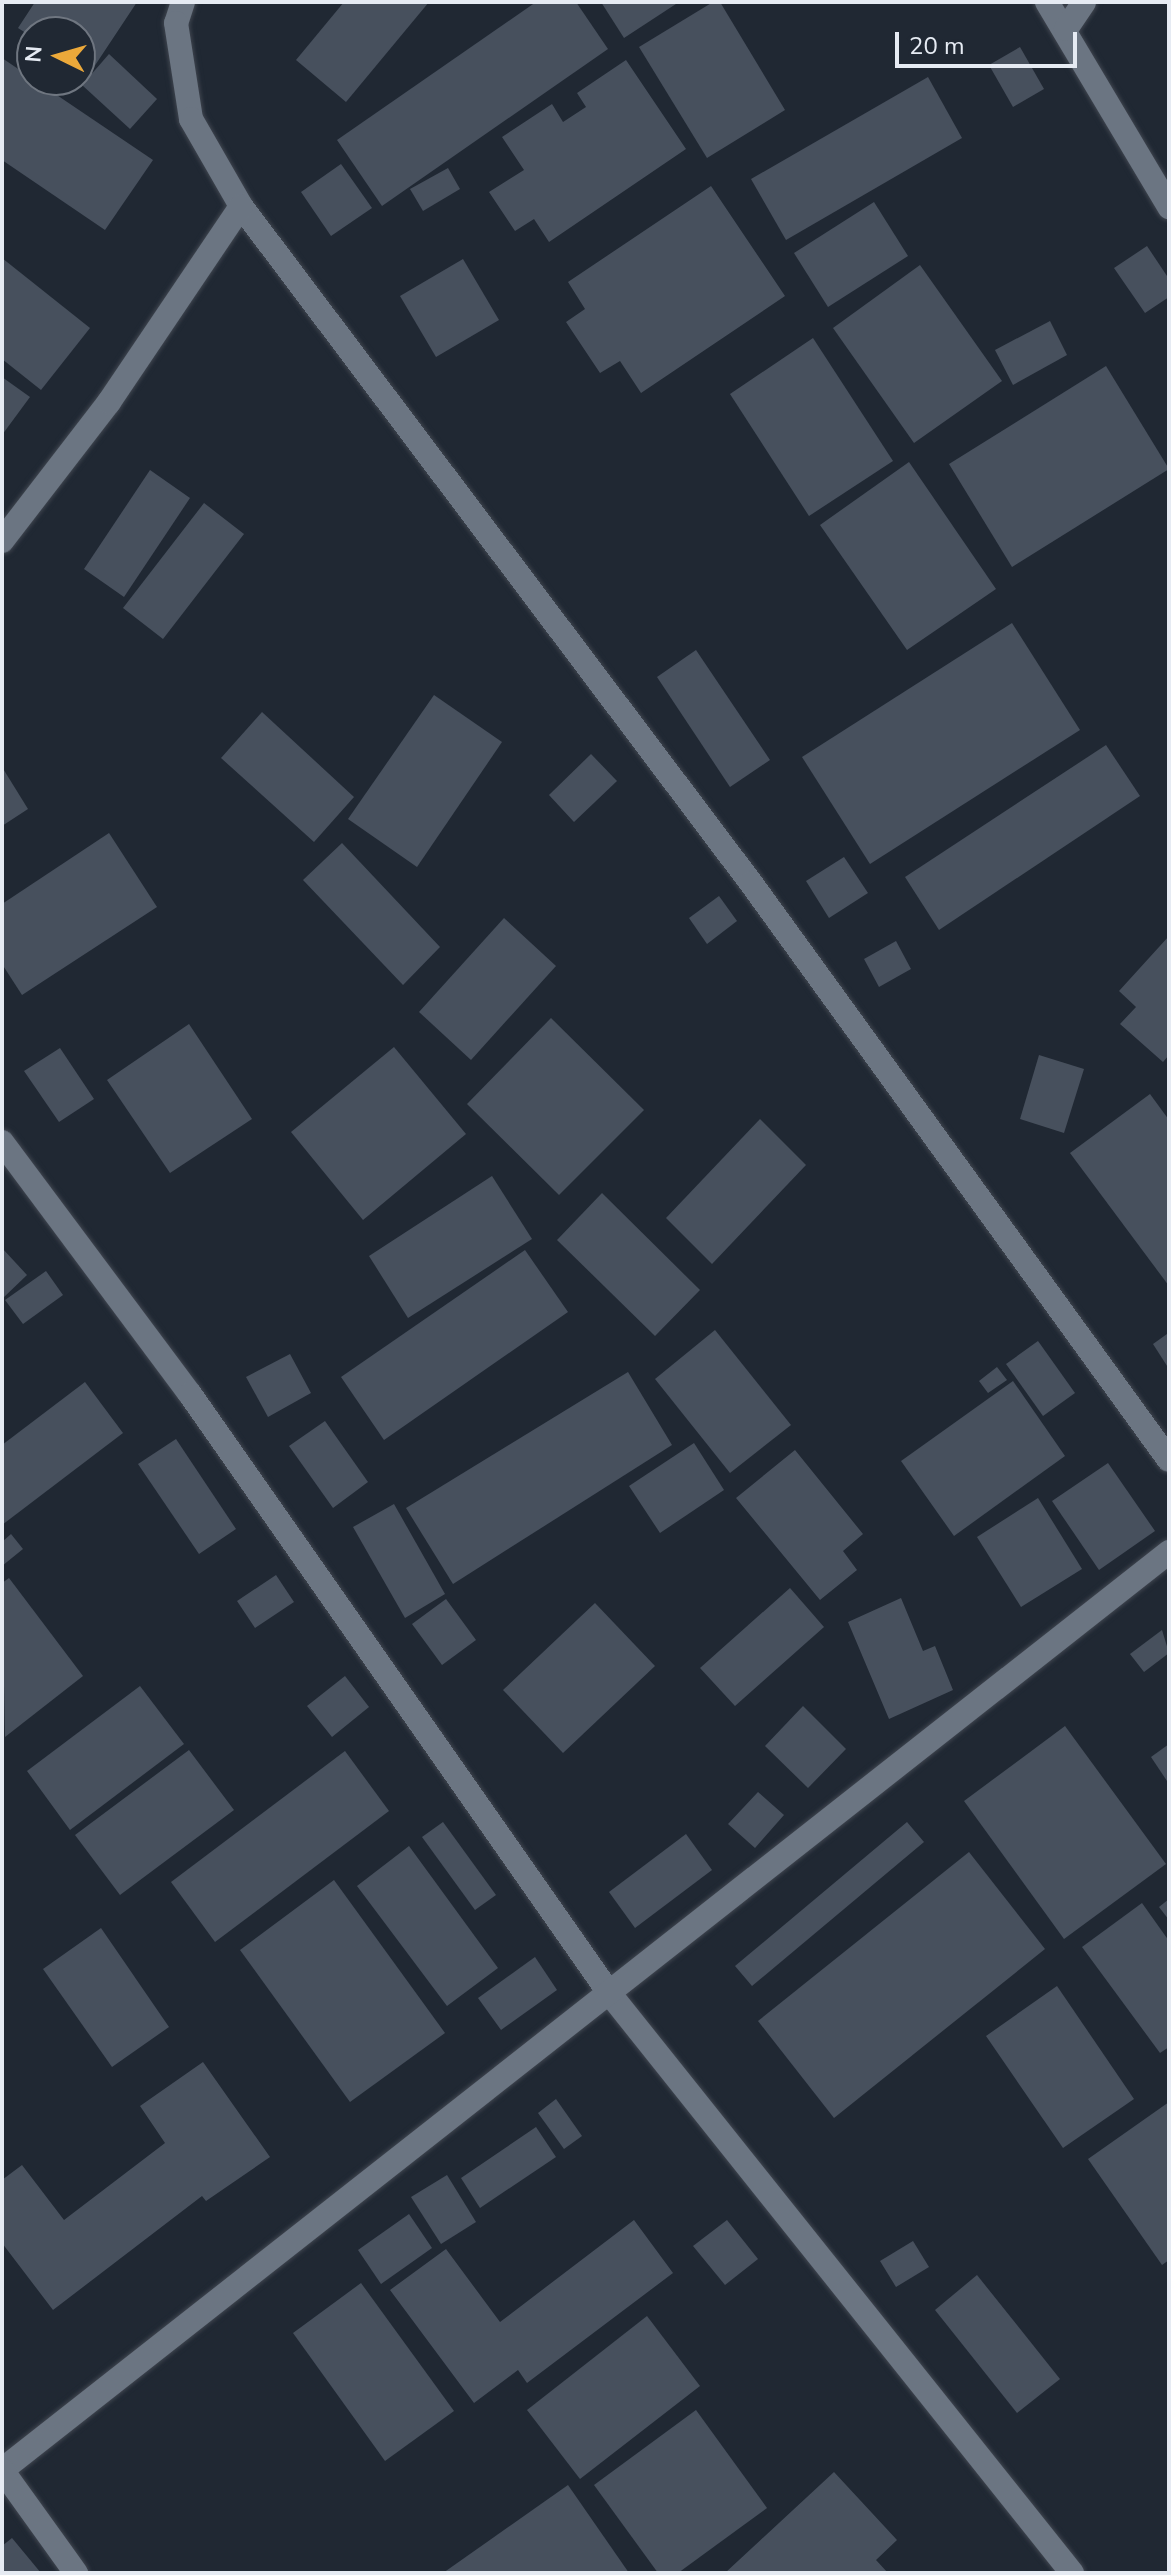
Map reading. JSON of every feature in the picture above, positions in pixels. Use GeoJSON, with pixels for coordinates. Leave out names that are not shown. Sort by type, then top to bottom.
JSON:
{"type":"FeatureCollection","features":[{"type":"Feature","properties":{"kind":"street"},"geometry":{"type":"LineString","coordinates":[[183,2],[176,23],[191,119],[241,206],[751,883],[1169,1460]]}},
{"type":"Feature","properties":{"kind":"street"},"geometry":{"type":"LineString","coordinates":[[1047,2],[1066,29],[1169,207]]}},
{"type":"Feature","properties":{"kind":"street"},"geometry":{"type":"LineString","coordinates":[[1066,29],[1084,2]]}},
{"type":"Feature","properties":{"kind":"street"},"geometry":{"type":"LineString","coordinates":[[2,541],[109,402],[241,206]]}},
{"type":"Feature","properties":{"kind":"street"},"geometry":{"type":"LineString","coordinates":[[2,1142],[190,1394],[610,1994],[1072,2573]]}},
{"type":"Feature","properties":{"kind":"street"},"geometry":{"type":"LineString","coordinates":[[76,2573],[2,2470],[1169,1552]]}},
{"type":"Feature","properties":{"kind":"building"},"geometry":{"type":"Polygon","coordinates":[[[35,2],[137,2],[96,64],[96,16],[26,16],[35,2]]]}},
{"type":"Feature","properties":{"kind":"building"},"geometry":{"type":"Polygon","coordinates":[[[344,2],[429,2],[346,102],[296,60],[344,2]]]}},
{"type":"Feature","properties":{"kind":"building"},"geometry":{"type":"Polygon","coordinates":[[[536,2],[576,2],[608,49],[382,206],[337,140],[536,2]]]}},
{"type":"Feature","properties":{"kind":"building"},"geometry":{"type":"Polygon","coordinates":[[[601,2],[679,2],[624,38],[601,2]]]}},
{"type":"Feature","properties":{"kind":"building"},"geometry":{"type":"Polygon","coordinates":[[[713,2],[720,2],[785,110],[707,158],[639,47],[713,2]]]}},
{"type":"Feature","properties":{"kind":"building"},"geometry":{"type":"Polygon","coordinates":[[[1020,47],[1044,89],[1013,107],[989,65],[1020,47]]]}},
{"type":"Feature","properties":{"kind":"building"},"geometry":{"type":"Polygon","coordinates":[[[109,54],[157,99],[130,129],[94,96],[96,69],[109,54]]]}},
{"type":"Feature","properties":{"kind":"building"},"geometry":{"type":"Polygon","coordinates":[[[2,58],[16,67],[16,96],[58,96],[153,160],[105,230],[2,160],[2,58]]]}},
{"type":"Feature","properties":{"kind":"building"},"geometry":{"type":"Polygon","coordinates":[[[626,60],[686,149],[549,242],[534,219],[515,231],[489,192],[524,170],[502,137],[552,104],[563,122],[586,107],[577,93],[626,60]]]}},
{"type":"Feature","properties":{"kind":"building"},"geometry":{"type":"Polygon","coordinates":[[[928,77],[962,138],[786,240],[751,179],[928,77]]]}},
{"type":"Feature","properties":{"kind":"building"},"geometry":{"type":"Polygon","coordinates":[[[341,164],[372,208],[331,236],[301,192],[341,164]]]}},
{"type":"Feature","properties":{"kind":"building"},"geometry":{"type":"Polygon","coordinates":[[[448,168],[460,189],[423,211],[410,189],[448,168]]]}},
{"type":"Feature","properties":{"kind":"building"},"geometry":{"type":"Polygon","coordinates":[[[711,186],[785,296],[641,393],[620,361],[600,373],[566,322],[585,309],[568,282],[711,186]]]}},
{"type":"Feature","properties":{"kind":"building"},"geometry":{"type":"Polygon","coordinates":[[[874,202],[908,256],[828,307],[794,253],[874,202]]]}},
{"type":"Feature","properties":{"kind":"building"},"geometry":{"type":"Polygon","coordinates":[[[1147,246],[1169,279],[1169,297],[1145,313],[1114,268],[1147,246]]]}},
{"type":"Feature","properties":{"kind":"building"},"geometry":{"type":"Polygon","coordinates":[[[2,258],[90,328],[41,390],[2,359],[2,258]]]}},
{"type":"Feature","properties":{"kind":"building"},"geometry":{"type":"Polygon","coordinates":[[[463,259],[499,320],[436,357],[400,296],[463,259]]]}},
{"type":"Feature","properties":{"kind":"building"},"geometry":{"type":"Polygon","coordinates":[[[920,265],[1002,381],[914,443],[833,328],[920,265]]]}},
{"type":"Feature","properties":{"kind":"building"},"geometry":{"type":"Polygon","coordinates":[[[1050,321],[1067,355],[1013,385],[995,350],[1050,321]]]}},
{"type":"Feature","properties":{"kind":"building"},"geometry":{"type":"Polygon","coordinates":[[[813,338],[893,461],[809,516],[730,394],[813,338]]]}},
{"type":"Feature","properties":{"kind":"building"},"geometry":{"type":"Polygon","coordinates":[[[1106,366],[1169,469],[1012,567],[949,464],[1106,366]]]}},
{"type":"Feature","properties":{"kind":"building"},"geometry":{"type":"Polygon","coordinates":[[[2,377],[30,397],[2,435],[2,377]]]}},
{"type":"Feature","properties":{"kind":"building"},"geometry":{"type":"Polygon","coordinates":[[[909,462],[996,589],[907,650],[820,525],[909,462]]]}},
{"type":"Feature","properties":{"kind":"building"},"geometry":{"type":"Polygon","coordinates":[[[150,470],[190,498],[124,597],[84,569],[150,470]]]}},
{"type":"Feature","properties":{"kind":"building"},"geometry":{"type":"Polygon","coordinates":[[[204,503],[244,534],[163,639],[123,608],[204,503]]]}},
{"type":"Feature","properties":{"kind":"building"},"geometry":{"type":"Polygon","coordinates":[[[1012,623],[1080,730],[870,864],[802,757],[1012,623]]]}},
{"type":"Feature","properties":{"kind":"building"},"geometry":{"type":"Polygon","coordinates":[[[696,650],[770,760],[730,787],[657,677],[696,650]]]}},
{"type":"Feature","properties":{"kind":"building"},"geometry":{"type":"Polygon","coordinates":[[[434,695],[502,742],[417,867],[348,819],[434,695]]]}},
{"type":"Feature","properties":{"kind":"building"},"geometry":{"type":"Polygon","coordinates":[[[262,712],[354,797],[314,842],[221,758],[262,712]]]}},
{"type":"Feature","properties":{"kind":"building"},"geometry":{"type":"Polygon","coordinates":[[[1106,745],[1140,796],[939,930],[905,877],[1106,745]]]}},
{"type":"Feature","properties":{"kind":"building"},"geometry":{"type":"Polygon","coordinates":[[[591,754],[617,781],[574,822],[549,795],[591,754]]]}},
{"type":"Feature","properties":{"kind":"building"},"geometry":{"type":"Polygon","coordinates":[[[2,767],[28,809],[2,826],[2,767]]]}},
{"type":"Feature","properties":{"kind":"building"},"geometry":{"type":"Polygon","coordinates":[[[109,833],[157,907],[22,995],[2,964],[2,904],[109,833]]]}},
{"type":"Feature","properties":{"kind":"building"},"geometry":{"type":"Polygon","coordinates":[[[342,843],[440,947],[403,985],[303,880],[342,843]]]}},
{"type":"Feature","properties":{"kind":"building"},"geometry":{"type":"Polygon","coordinates":[[[844,857],[868,893],[829,918],[806,881],[844,857]]]}},
{"type":"Feature","properties":{"kind":"building"},"geometry":{"type":"Polygon","coordinates":[[[719,896],[737,921],[707,944],[689,918],[719,896]]]}},
{"type":"Feature","properties":{"kind":"building"},"geometry":{"type":"Polygon","coordinates":[[[504,918],[556,966],[471,1060],[419,1012],[504,918]]]}},
{"type":"Feature","properties":{"kind":"building"},"geometry":{"type":"Polygon","coordinates":[[[1169,936],[1169,1055],[1163,1062],[1120,1024],[1136,1007],[1119,991],[1169,936]]]}},
{"type":"Feature","properties":{"kind":"building"},"geometry":{"type":"Polygon","coordinates":[[[896,941],[911,969],[879,987],[864,959],[896,941]]]}},
{"type":"Feature","properties":{"kind":"building"},"geometry":{"type":"Polygon","coordinates":[[[551,1018],[644,1110],[559,1195],[467,1104],[551,1018]]]}},
{"type":"Feature","properties":{"kind":"building"},"geometry":{"type":"Polygon","coordinates":[[[189,1024],[252,1119],[170,1173],[107,1080],[189,1024]]]}},
{"type":"Feature","properties":{"kind":"building"},"geometry":{"type":"Polygon","coordinates":[[[394,1047],[466,1134],[363,1220],[291,1132],[394,1047]]]}},
{"type":"Feature","properties":{"kind":"building"},"geometry":{"type":"Polygon","coordinates":[[[60,1048],[94,1099],[59,1122],[24,1071],[60,1048]]]}},
{"type":"Feature","properties":{"kind":"building"},"geometry":{"type":"Polygon","coordinates":[[[1039,1055],[1084,1069],[1064,1133],[1020,1119],[1039,1055]]]}},
{"type":"Feature","properties":{"kind":"building"},"geometry":{"type":"Polygon","coordinates":[[[1150,1094],[1169,1120],[1169,1286],[1070,1153],[1150,1094]]]}},
{"type":"Feature","properties":{"kind":"building"},"geometry":{"type":"Polygon","coordinates":[[[760,1119],[806,1165],[712,1264],[666,1218],[760,1119]]]}},
{"type":"Feature","properties":{"kind":"building"},"geometry":{"type":"Polygon","coordinates":[[[492,1176],[532,1239],[408,1318],[369,1256],[492,1176]]]}},
{"type":"Feature","properties":{"kind":"building"},"geometry":{"type":"Polygon","coordinates":[[[602,1193],[700,1290],[655,1336],[557,1240],[602,1193]]]}},
{"type":"Feature","properties":{"kind":"building"},"geometry":{"type":"Polygon","coordinates":[[[2,1248],[27,1275],[2,1299],[2,1248]]]}},
{"type":"Feature","properties":{"kind":"building"},"geometry":{"type":"Polygon","coordinates":[[[525,1250],[568,1312],[384,1440],[341,1377],[525,1250]]]}},
{"type":"Feature","properties":{"kind":"building"},"geometry":{"type":"Polygon","coordinates":[[[46,1271],[63,1295],[23,1324],[5,1300],[46,1271]]]}},
{"type":"Feature","properties":{"kind":"building"},"geometry":{"type":"Polygon","coordinates":[[[715,1330],[791,1425],[730,1473],[655,1379],[715,1330]]]}},
{"type":"Feature","properties":{"kind":"building"},"geometry":{"type":"Polygon","coordinates":[[[1167,1334],[1169,1337],[1169,1369],[1153,1344],[1167,1334]]]}},
{"type":"Feature","properties":{"kind":"building"},"geometry":{"type":"Polygon","coordinates":[[[1038,1341],[1075,1393],[1043,1416],[1006,1364],[1038,1341]]]}},
{"type":"Feature","properties":{"kind":"building"},"geometry":{"type":"Polygon","coordinates":[[[290,1354],[311,1393],[268,1417],[246,1377],[290,1354]]]}},
{"type":"Feature","properties":{"kind":"building"},"geometry":{"type":"Polygon","coordinates":[[[997,1367],[1007,1380],[988,1393],[979,1381],[997,1367]]]}},
{"type":"Feature","properties":{"kind":"building"},"geometry":{"type":"Polygon","coordinates":[[[628,1372],[672,1445],[453,1584],[406,1508],[628,1372]]]}},
{"type":"Feature","properties":{"kind":"building"},"geometry":{"type":"Polygon","coordinates":[[[1013,1381],[1065,1456],[954,1536],[901,1461],[1013,1381]]]}},
{"type":"Feature","properties":{"kind":"building"},"geometry":{"type":"Polygon","coordinates":[[[85,1382],[123,1433],[2,1525],[2,1445],[85,1382]]]}},
{"type":"Feature","properties":{"kind":"building"},"geometry":{"type":"Polygon","coordinates":[[[325,1421],[368,1482],[333,1508],[289,1446],[325,1421]]]}},
{"type":"Feature","properties":{"kind":"building"},"geometry":{"type":"Polygon","coordinates":[[[176,1439],[236,1529],[199,1554],[138,1464],[176,1439]]]}},
{"type":"Feature","properties":{"kind":"building"},"geometry":{"type":"Polygon","coordinates":[[[694,1443],[724,1490],[660,1533],[629,1486],[694,1443]]]}},
{"type":"Feature","properties":{"kind":"building"},"geometry":{"type":"Polygon","coordinates":[[[795,1450],[863,1534],[843,1551],[857,1570],[820,1600],[736,1498],[795,1450]]]}},
{"type":"Feature","properties":{"kind":"building"},"geometry":{"type":"Polygon","coordinates":[[[1108,1463],[1155,1531],[1099,1570],[1052,1501],[1108,1463]]]}},
{"type":"Feature","properties":{"kind":"building"},"geometry":{"type":"Polygon","coordinates":[[[1038,1498],[1082,1569],[1021,1607],[977,1537],[1038,1498]]]}},
{"type":"Feature","properties":{"kind":"building"},"geometry":{"type":"Polygon","coordinates":[[[394,1504],[445,1594],[405,1618],[353,1527],[394,1504]]]}},
{"type":"Feature","properties":{"kind":"building"},"geometry":{"type":"Polygon","coordinates":[[[11,1534],[23,1549],[2,1566],[2,1542],[11,1534]]]}},
{"type":"Feature","properties":{"kind":"building"},"geometry":{"type":"Polygon","coordinates":[[[276,1575],[294,1602],[255,1628],[237,1601],[276,1575]]]}},
{"type":"Feature","properties":{"kind":"building"},"geometry":{"type":"Polygon","coordinates":[[[9,1578],[83,1676],[5,1737],[2,1583],[9,1578]]]}},
{"type":"Feature","properties":{"kind":"building"},"geometry":{"type":"Polygon","coordinates":[[[790,1588],[824,1627],[735,1706],[700,1668],[790,1588]]]}},
{"type":"Feature","properties":{"kind":"building"},"geometry":{"type":"Polygon","coordinates":[[[901,1598],[923,1651],[935,1646],[953,1690],[889,1719],[848,1622],[901,1598]]]}},
{"type":"Feature","properties":{"kind":"building"},"geometry":{"type":"Polygon","coordinates":[[[446,1599],[476,1640],[442,1665],[412,1624],[446,1599]]]}},
{"type":"Feature","properties":{"kind":"building"},"geometry":{"type":"Polygon","coordinates":[[[595,1603],[655,1666],[563,1753],[503,1690],[595,1603]]]}},
{"type":"Feature","properties":{"kind":"building"},"geometry":{"type":"Polygon","coordinates":[[[1162,1630],[1169,1653],[1144,1672],[1130,1654],[1162,1630]]]}},
{"type":"Feature","properties":{"kind":"building"},"geometry":{"type":"Polygon","coordinates":[[[345,1676],[369,1707],[332,1737],[307,1706],[345,1676]]]}},
{"type":"Feature","properties":{"kind":"building"},"geometry":{"type":"Polygon","coordinates":[[[140,1686],[184,1744],[70,1830],[27,1771],[140,1686]]]}},
{"type":"Feature","properties":{"kind":"building"},"geometry":{"type":"Polygon","coordinates":[[[803,1706],[846,1749],[808,1788],[765,1746],[803,1706]]]}},
{"type":"Feature","properties":{"kind":"building"},"geometry":{"type":"Polygon","coordinates":[[[1065,1726],[1166,1864],[1064,1939],[964,1801],[1065,1726]]]}},
{"type":"Feature","properties":{"kind":"building"},"geometry":{"type":"Polygon","coordinates":[[[1169,1744],[1169,1784],[1151,1757],[1169,1744]]]}},
{"type":"Feature","properties":{"kind":"building"},"geometry":{"type":"Polygon","coordinates":[[[189,1750],[234,1810],[120,1895],[75,1835],[189,1750]]]}},
{"type":"Feature","properties":{"kind":"building"},"geometry":{"type":"Polygon","coordinates":[[[345,1751],[389,1811],[215,1942],[171,1882],[345,1751]]]}},
{"type":"Feature","properties":{"kind":"building"},"geometry":{"type":"Polygon","coordinates":[[[758,1792],[784,1815],[755,1848],[728,1824],[758,1792]]]}},
{"type":"Feature","properties":{"kind":"building"},"geometry":{"type":"Polygon","coordinates":[[[443,1822],[496,1895],[475,1910],[422,1837],[443,1822]]]}},
{"type":"Feature","properties":{"kind":"building"},"geometry":{"type":"Polygon","coordinates":[[[907,1822],[924,1842],[752,1986],[735,1966],[907,1822]]]}},
{"type":"Feature","properties":{"kind":"building"},"geometry":{"type":"Polygon","coordinates":[[[686,1834],[712,1870],[635,1928],[609,1892],[686,1834]]]}},
{"type":"Feature","properties":{"kind":"building"},"geometry":{"type":"Polygon","coordinates":[[[409,1846],[498,1968],[447,2006],[357,1886],[409,1846]]]}},
{"type":"Feature","properties":{"kind":"building"},"geometry":{"type":"Polygon","coordinates":[[[969,1852],[1045,1949],[834,2118],[758,2021],[969,1852]]]}},
{"type":"Feature","properties":{"kind":"building"},"geometry":{"type":"Polygon","coordinates":[[[334,1880],[445,2033],[350,2102],[240,1950],[334,1880]]]}},
{"type":"Feature","properties":{"kind":"building"},"geometry":{"type":"Polygon","coordinates":[[[1169,1899],[1169,1920],[1159,1907],[1169,1899]]]}},
{"type":"Feature","properties":{"kind":"building"},"geometry":{"type":"Polygon","coordinates":[[[1142,1903],[1169,1941],[1169,2047],[1160,2053],[1082,1947],[1142,1903]]]}},
{"type":"Feature","properties":{"kind":"building"},"geometry":{"type":"Polygon","coordinates":[[[101,1928],[169,2027],[112,2067],[43,1969],[101,1928]]]}},
{"type":"Feature","properties":{"kind":"building"},"geometry":{"type":"Polygon","coordinates":[[[535,1957],[557,1990],[501,2030],[478,1998],[535,1957]]]}},
{"type":"Feature","properties":{"kind":"building"},"geometry":{"type":"Polygon","coordinates":[[[1057,1986],[1134,2099],[1063,2148],[986,2036],[1057,1986]]]}},
{"type":"Feature","properties":{"kind":"building"},"geometry":{"type":"Polygon","coordinates":[[[203,2062],[270,2157],[206,2201],[202,2196],[53,2310],[2,2243],[2,2180],[22,2165],[64,2220],[165,2143],[140,2106],[203,2062]]]}},
{"type":"Feature","properties":{"kind":"building"},"geometry":{"type":"Polygon","coordinates":[[[556,2099],[582,2136],[564,2149],[538,2113],[556,2099]]]}},
{"type":"Feature","properties":{"kind":"building"},"geometry":{"type":"Polygon","coordinates":[[[1169,2102],[1169,2260],[1162,2265],[1088,2159],[1169,2102]]]}},
{"type":"Feature","properties":{"kind":"building"},"geometry":{"type":"Polygon","coordinates":[[[536,2127],[556,2157],[480,2208],[461,2178],[536,2127]]]}},
{"type":"Feature","properties":{"kind":"building"},"geometry":{"type":"Polygon","coordinates":[[[447,2175],[476,2222],[441,2244],[411,2197],[447,2175]]]}},
{"type":"Feature","properties":{"kind":"building"},"geometry":{"type":"Polygon","coordinates":[[[409,2214],[432,2248],[381,2284],[358,2250],[409,2214]]]}},
{"type":"Feature","properties":{"kind":"building"},"geometry":{"type":"Polygon","coordinates":[[[634,2220],[673,2273],[527,2383],[518,2370],[474,2403],[390,2290],[446,2249],[500,2322],[634,2220]]]}},
{"type":"Feature","properties":{"kind":"building"},"geometry":{"type":"Polygon","coordinates":[[[727,2220],[758,2259],[725,2285],[693,2246],[727,2220]]]}},
{"type":"Feature","properties":{"kind":"building"},"geometry":{"type":"Polygon","coordinates":[[[913,2241],[929,2267],[896,2287],[880,2261],[913,2241]]]}},
{"type":"Feature","properties":{"kind":"building"},"geometry":{"type":"Polygon","coordinates":[[[977,2275],[1060,2379],[1017,2413],[935,2310],[977,2275]]]}},
{"type":"Feature","properties":{"kind":"building"},"geometry":{"type":"Polygon","coordinates":[[[361,2283],[454,2411],[385,2461],[293,2333],[361,2283]]]}},
{"type":"Feature","properties":{"kind":"building"},"geometry":{"type":"Polygon","coordinates":[[[647,2316],[700,2386],[580,2479],[527,2410],[647,2316]]]}},
{"type":"Feature","properties":{"kind":"building"},"geometry":{"type":"Polygon","coordinates":[[[696,2410],[767,2508],[678,2573],[658,2573],[594,2485],[696,2410]]]}},
{"type":"Feature","properties":{"kind":"building"},"geometry":{"type":"Polygon","coordinates":[[[834,2472],[897,2540],[876,2560],[888,2573],[725,2573],[834,2472]]]}},
{"type":"Feature","properties":{"kind":"building"},"geometry":{"type":"Polygon","coordinates":[[[568,2485],[629,2573],[443,2573],[568,2485]]]}},
{"type":"Feature","properties":{"kind":"building"},"geometry":{"type":"Polygon","coordinates":[[[12,2538],[41,2573],[2,2573],[2,2546],[12,2538]]]}}]}
